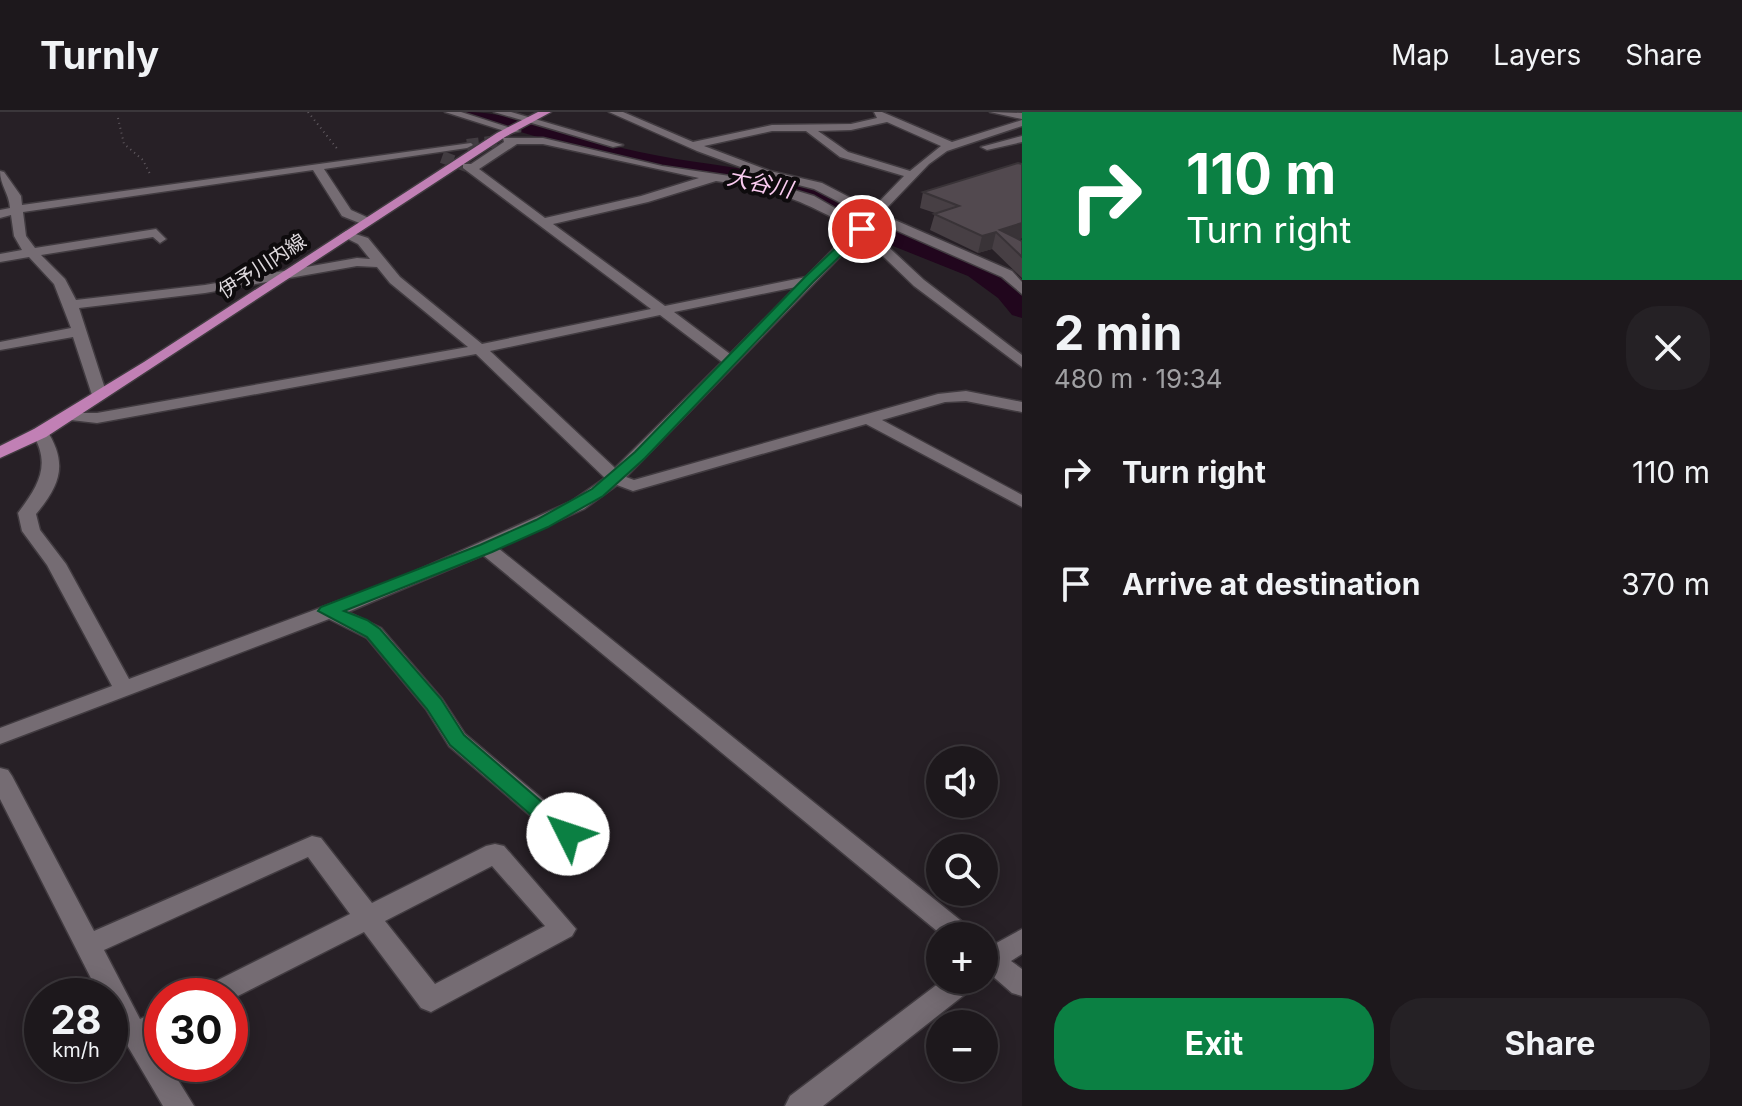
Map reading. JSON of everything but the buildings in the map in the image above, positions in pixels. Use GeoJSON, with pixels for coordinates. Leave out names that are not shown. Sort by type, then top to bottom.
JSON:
{"type":"FeatureCollection","features":[{"type":"Feature","properties":{"kind":"main road","name":"伊予川内線"},"geometry":{"type":"LineString","coordinates":[[0,453],[68,416],[346,235],[546,112]]}},
{"type":"Feature","properties":{"kind":"street"},"geometry":{"type":"LineString","coordinates":[[450,112],[543,141],[662,169],[796,194],[998,269],[1022,290]]}},
{"type":"Feature","properties":{"kind":"street"},"geometry":{"type":"LineString","coordinates":[[499,112],[515,130],[621,147],[667,158],[772,173]]}},
{"type":"Feature","properties":{"kind":"street"},"geometry":{"type":"LineString","coordinates":[[614,112],[693,145],[818,186],[868,223],[919,283],[1022,362]]}},
{"type":"Feature","properties":{"kind":"street"},"geometry":{"type":"LineString","coordinates":[[873,112],[951,146]]}},
{"type":"Feature","properties":{"kind":"street"},"geometry":{"type":"LineString","coordinates":[[995,112],[1022,116]]}},
{"type":"Feature","properties":{"kind":"street"},"geometry":{"type":"LineString","coordinates":[[693,145],[772,128],[851,127],[889,118]]}},
{"type":"Feature","properties":{"kind":"street"},"geometry":{"type":"LineString","coordinates":[[0,736],[486,548],[578,505],[615,478],[925,162],[951,146],[1022,123]]}},
{"type":"Feature","properties":{"kind":"street"},"geometry":{"type":"LineString","coordinates":[[809,128],[826,146],[862,163],[913,175]]}},
{"type":"Feature","properties":{"kind":"street"},"geometry":{"type":"LineString","coordinates":[[515,130],[470,167],[732,362]]}},
{"type":"Feature","properties":{"kind":"street"},"geometry":{"type":"LineString","coordinates":[[925,162],[1022,139]]}},
{"type":"Feature","properties":{"kind":"street"},"geometry":{"type":"LineString","coordinates":[[0,214],[343,163],[438,153],[467,145]]}},
{"type":"Feature","properties":{"kind":"street"},"geometry":{"type":"LineString","coordinates":[[600,153],[621,147]]}},
{"type":"Feature","properties":{"kind":"street"},"geometry":{"type":"LineString","coordinates":[[317,167],[346,213],[367,222]]}},
{"type":"Feature","properties":{"kind":"street"},"geometry":{"type":"LineString","coordinates":[[0,174],[15,196],[20,236],[60,282],[71,305],[99,395]]}},
{"type":"Feature","properties":{"kind":"street"},"geometry":{"type":"LineString","coordinates":[[543,222],[644,199],[716,177]]}},
{"type":"Feature","properties":{"kind":"street"},"geometry":{"type":"LineString","coordinates":[[0,258],[156,233],[160,239]]}},
{"type":"Feature","properties":{"kind":"street"},"geometry":{"type":"LineString","coordinates":[[346,235],[363,241],[395,280],[477,347],[615,478],[633,486],[954,395],[1022,407]]}},
{"type":"Feature","properties":{"kind":"street"},"geometry":{"type":"LineString","coordinates":[[71,305],[205,289],[357,262],[380,263]]}},
{"type":"Feature","properties":{"kind":"street"},"geometry":{"type":"LineString","coordinates":[[68,416],[97,418],[393,367],[809,280]]}},
{"type":"Feature","properties":{"kind":"street"},"geometry":{"type":"LineString","coordinates":[[0,346],[80,331]]}},
{"type":"Feature","properties":{"kind":"street"},"geometry":{"type":"LineString","coordinates":[[868,419],[1022,502]]}},
{"type":"Feature","properties":{"kind":"street"},"geometry":{"type":"LineString","coordinates":[[40,433],[48,443],[53,473],[47,490],[27,513],[31,531],[56,564],[124,689]]}},
{"type":"Feature","properties":{"kind":"street"},"geometry":{"type":"LineString","coordinates":[[486,548],[944,922]]}},
{"type":"Feature","properties":{"kind":"street"},"geometry":{"type":"LineString","coordinates":[[328,611],[374,633],[434,704],[457,740],[568,834]]}},
{"type":"Feature","properties":{"kind":"street"},"geometry":{"type":"LineString","coordinates":[[0,776],[134,1035],[179,1106]]}},
{"type":"Feature","properties":{"kind":"street"},"geometry":{"type":"LineString","coordinates":[[89,945],[312,845],[367,918],[431,1000],[563,929],[495,853],[367,918],[248,978]]}},
{"type":"Feature","properties":{"kind":"street"},"geometry":{"type":"LineString","coordinates":[[998,953],[1022,940]]}},
{"type":"Feature","properties":{"kind":"street"},"geometry":{"type":"LineString","coordinates":[[998,968],[1022,985]]}},
{"type":"Feature","properties":{"kind":"street"},"geometry":{"type":"LineString","coordinates":[[800,1106],[945,994]]}},
{"type":"Feature","properties":{"kind":"street"},"geometry":{"type":"LineString","coordinates":[[134,1035],[144,1030]]}},
{"type":"Feature","properties":{"kind":"path"},"geometry":{"type":"LineString","coordinates":[[308,112],[340,153],[343,163]]}},
{"type":"Feature","properties":{"kind":"path"},"geometry":{"type":"LineString","coordinates":[[118,118],[124,144],[149,167],[156,190]]}},
{"type":"Feature","properties":{"kind":"waterway","name":"大谷川"},"geometry":{"type":"LineString","coordinates":[[473,112],[619,154],[794,187],[832,203],[892,237],[978,270],[993,279],[1022,309]]}},
{"type":"Feature","properties":{"kind":"tunnel"},"geometry":{"type":"LineString","coordinates":[[467,145],[507,140]]}},
{"type":"Feature","properties":{"kind":"tunnel"},"geometry":{"type":"LineString","coordinates":[[442,157],[467,166]]}},
{"type":"Feature","properties":{"kind":"route"},"geometry":{"type":"LineString","coordinates":[[568,834],[457,740],[434,704],[374,633],[328,611],[405,583],[542,524],[598,493],[640,455],[862,229]]}}]}
